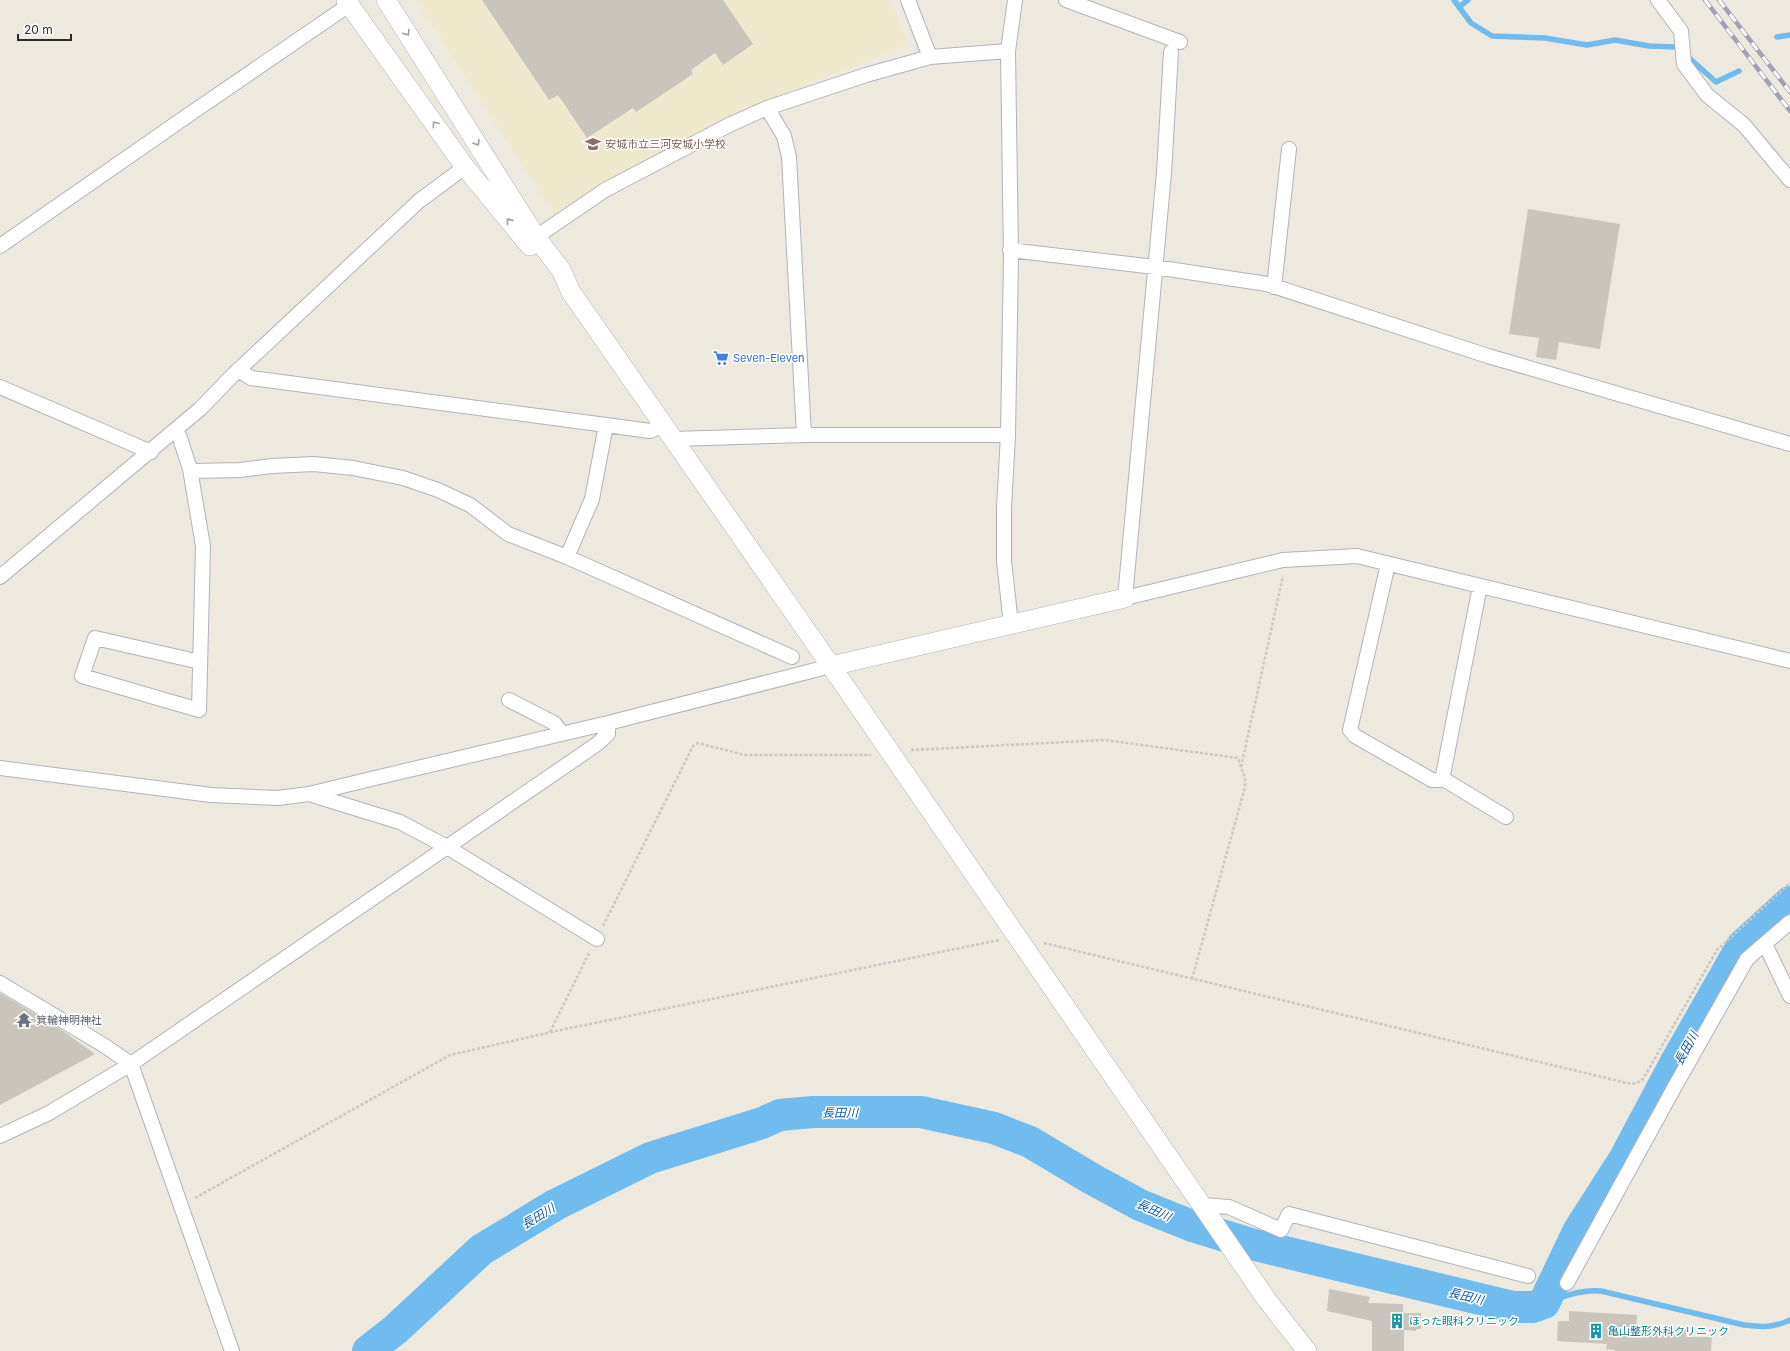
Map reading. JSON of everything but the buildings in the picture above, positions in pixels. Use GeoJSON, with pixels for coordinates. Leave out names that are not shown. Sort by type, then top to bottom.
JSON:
{"type":"FeatureCollection","features":[{"type":"Feature","properties":{"kind":"street"},"geometry":{"type":"LineString","coordinates":[[386,0],[536,237],[561,270],[571,292],[831,666],[1267,1300],[1307,1351]]}},
{"type":"Feature","properties":{"kind":"street"},"geometry":{"type":"LineString","coordinates":[[908,0],[930,57]]}},
{"type":"Feature","properties":{"kind":"street"},"geometry":{"type":"LineString","coordinates":[[1011,624],[1004,561],[1004,508],[1008,435],[1010,250],[1008,51],[1015,0]]}},
{"type":"Feature","properties":{"kind":"street"},"geometry":{"type":"LineString","coordinates":[[1066,0],[1180,42]]}},
{"type":"Feature","properties":{"kind":"street"},"geometry":{"type":"LineString","coordinates":[[1658,0],[1682,31],[1684,64],[1707,95],[1744,125],[1790,180]]}},
{"type":"Feature","properties":{"kind":"street"},"geometry":{"type":"LineString","coordinates":[[0,246],[348,3],[465,167],[530,246],[554,278],[571,292]]}},
{"type":"Feature","properties":{"kind":"street"},"geometry":{"type":"LineString","coordinates":[[536,237],[605,190],[729,125],[767,108],[866,75],[930,57],[1008,51]]}},
{"type":"Feature","properties":{"kind":"street"},"geometry":{"type":"LineString","coordinates":[[1125,598],[1154,267],[1164,173],[1171,52]]}},
{"type":"Feature","properties":{"kind":"street"},"geometry":{"type":"LineString","coordinates":[[767,108],[784,136],[789,157],[804,435]]}},
{"type":"Feature","properties":{"kind":"street"},"geometry":{"type":"LineString","coordinates":[[1274,287],[1289,149]]}},
{"type":"Feature","properties":{"kind":"street"},"geometry":{"type":"LineString","coordinates":[[0,577],[151,452],[200,409],[238,370],[419,201],[465,167]]}},
{"type":"Feature","properties":{"kind":"street"},"geometry":{"type":"LineString","coordinates":[[1010,250],[1154,267],[1267,284],[1480,354],[1790,444]]}},
{"type":"Feature","properties":{"kind":"street"},"geometry":{"type":"LineString","coordinates":[[238,370],[251,378],[650,431],[804,435],[1008,435]]}},
{"type":"Feature","properties":{"kind":"street"},"geometry":{"type":"LineString","coordinates":[[0,388],[151,452]]}},
{"type":"Feature","properties":{"kind":"street"},"geometry":{"type":"LineString","coordinates":[[567,557],[592,499],[606,425]]}},
{"type":"Feature","properties":{"kind":"street"},"geometry":{"type":"LineString","coordinates":[[176,430],[190,469],[203,546],[200,662],[198,710],[82,676],[95,638],[200,662]]}},
{"type":"Feature","properties":{"kind":"street"},"geometry":{"type":"LineString","coordinates":[[190,469],[193,471],[240,470],[272,466],[314,464],[353,468],[402,478],[438,490],[470,505],[508,534],[567,557],[792,656]]}},
{"type":"Feature","properties":{"kind":"street"},"geometry":{"type":"LineString","coordinates":[[0,768],[211,795],[278,798],[309,794],[608,723],[831,666],[1287,560],[1357,556],[1790,661]]}},
{"type":"Feature","properties":{"kind":"street"},"geometry":{"type":"LineString","coordinates":[[1388,564],[1350,730],[1355,736],[1432,780],[1445,780],[1506,817]]}},
{"type":"Feature","properties":{"kind":"street"},"geometry":{"type":"LineString","coordinates":[[1442,780],[1480,586]]}},
{"type":"Feature","properties":{"kind":"street"},"geometry":{"type":"LineString","coordinates":[[509,700],[554,723],[562,734]]}},
{"type":"Feature","properties":{"kind":"street"},"geometry":{"type":"LineString","coordinates":[[0,1136],[49,1113],[131,1064],[597,744],[608,734],[608,723]]}},
{"type":"Feature","properties":{"kind":"street"},"geometry":{"type":"LineString","coordinates":[[309,794],[400,822],[447,847],[597,939]]}},
{"type":"Feature","properties":{"kind":"street"},"geometry":{"type":"LineString","coordinates":[[1567,1283],[1747,959],[1790,922]]}},
{"type":"Feature","properties":{"kind":"street"},"geometry":{"type":"LineString","coordinates":[[1766,944],[1790,996]]}},
{"type":"Feature","properties":{"kind":"street"},"geometry":{"type":"LineString","coordinates":[[0,983],[105,1046],[131,1064],[232,1351]]}},
{"type":"Feature","properties":{"kind":"street"},"geometry":{"type":"LineString","coordinates":[[1202,1205],[1229,1207],[1280,1230],[1289,1214],[1528,1276]]}},
{"type":"Feature","properties":{"kind":"path"},"geometry":{"type":"LineString","coordinates":[[1241,767],[1287,560]]}},
{"type":"Feature","properties":{"kind":"path"},"geometry":{"type":"LineString","coordinates":[[550,1032],[693,746],[698,742],[745,755],[873,755],[904,750],[1105,740],[1238,758],[1245,778],[1245,786],[1192,979]]}},
{"type":"Feature","properties":{"kind":"path"},"geometry":{"type":"LineString","coordinates":[[181,1206],[450,1055],[550,1032],[1017,937],[1631,1084],[1637,1083],[1643,1079],[1718,950],[1790,883]]}},
{"type":"Feature","properties":{"kind":"shaded area","name":"安城市立三河安城小学校"},"geometry":{"type":"Polygon","coordinates":[[[416,0],[891,0],[908,45],[760,103],[597,186],[554,215],[416,0]]]}},
{"type":"Feature","properties":{"kind":"waterway"},"geometry":{"type":"LineString","coordinates":[[1454,0],[1471,23],[1492,36],[1545,38],[1587,45],[1615,40],[1649,46],[1677,47],[1716,82],[1739,71]]}},
{"type":"Feature","properties":{"kind":"waterway"},"geometry":{"type":"LineString","coordinates":[[1459,7],[1468,0]]}},
{"type":"Feature","properties":{"kind":"waterway"},"geometry":{"type":"LineString","coordinates":[[1777,37],[1790,35]]}},
{"type":"Feature","properties":{"kind":"waterway","name":"長田川"},"geometry":{"type":"LineString","coordinates":[[368,1351],[396,1329],[481,1250],[555,1205],[650,1158],[762,1123],[780,1115],[813,1112],[921,1112],[994,1128],[1030,1142],[1092,1179],[1140,1205],[1192,1226],[1251,1244],[1513,1307],[1533,1307],[1544,1303],[1579,1230],[1625,1158],[1676,1062],[1742,946],[1790,902]]}},
{"type":"Feature","properties":{"kind":"waterway"},"geometry":{"type":"LineString","coordinates":[[1544,1303],[1579,1292],[1601,1291],[1744,1325],[1767,1326],[1784,1323],[1790,1320]]}},
{"type":"Feature","properties":{"kind":"railway"},"geometry":{"type":"LineString","coordinates":[[1705,0],[1790,111]]}},
{"type":"Feature","properties":{"kind":"railway"},"geometry":{"type":"LineString","coordinates":[[1719,0],[1790,92]]}},
{"type":"Feature","properties":{"kind":"place","name":"安城市立三河安城小学校"},"geometry":{"type":"Point","coordinates":[593,144]}},
{"type":"Feature","properties":{"kind":"place","name":"Seven-Eleven"},"geometry":{"type":"Point","coordinates":[721,358]}},
{"type":"Feature","properties":{"kind":"place","name":"箕輪神明神社"},"geometry":{"type":"Point","coordinates":[24,1020]}},
{"type":"Feature","properties":{"kind":"place","name":"ほった眼科クリニック"},"geometry":{"type":"Point","coordinates":[1397,1321]}},
{"type":"Feature","properties":{"kind":"place","name":"亀山整形外科クリニック"},"geometry":{"type":"Point","coordinates":[1596,1331]}}]}
